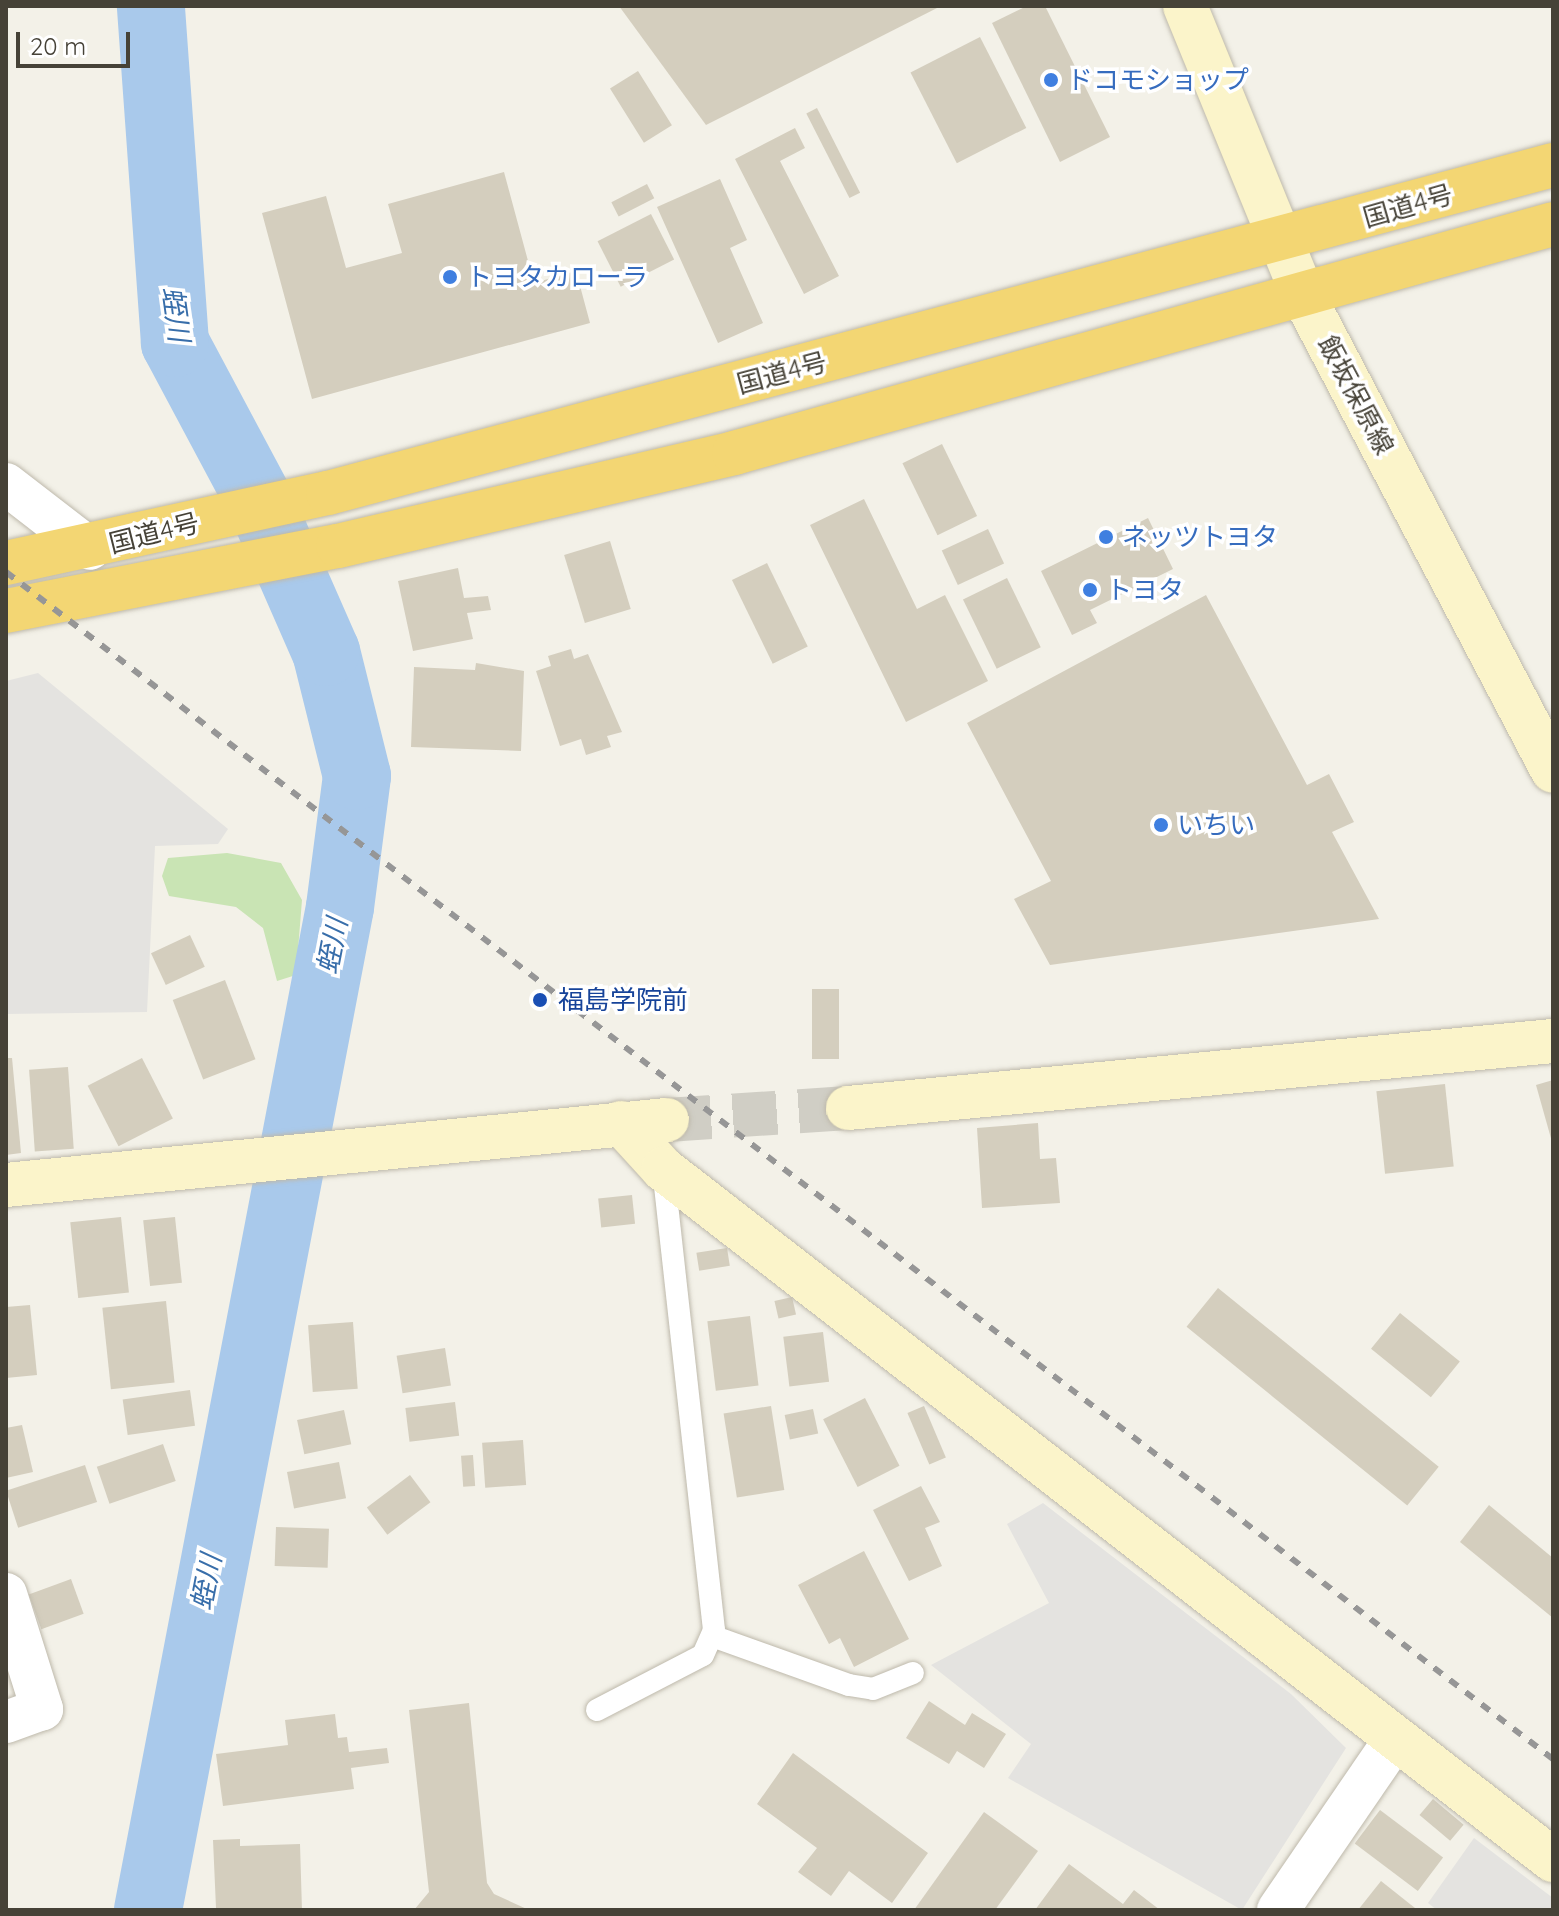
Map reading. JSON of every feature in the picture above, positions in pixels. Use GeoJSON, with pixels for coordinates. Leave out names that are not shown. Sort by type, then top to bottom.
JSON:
{"type":"FeatureCollection","features":[{"type":"Feature","properties":{"kind":"highway","name":"国道4号"},"geometry":{"type":"LineString","coordinates":[[6,563],[90,549],[328,493],[1283,242],[1553,165]]}},
{"type":"Feature","properties":{"kind":"highway","name":"国道4号"},"geometry":{"type":"LineString","coordinates":[[6,611],[238,568],[734,453],[1304,297],[1553,224]]}},
{"type":"Feature","properties":{"kind":"street","name":"飯坂保原線"},"geometry":{"type":"LineString","coordinates":[[1185,6],[1304,297],[1553,771]]}},
{"type":"Feature","properties":{"kind":"street"},"geometry":{"type":"LineString","coordinates":[[6,484],[90,549]]}},
{"type":"Feature","properties":{"kind":"street"},"geometry":{"type":"LineString","coordinates":[[848,1108],[1553,1041]]}},
{"type":"Feature","properties":{"kind":"street"},"geometry":{"type":"LineString","coordinates":[[6,1185],[342,1155],[667,1120]]}},
{"type":"Feature","properties":{"kind":"street"},"geometry":{"type":"LineString","coordinates":[[621,1123],[663,1169],[1393,1742],[1553,1860]]}},
{"type":"Feature","properties":{"kind":"street"},"geometry":{"type":"LineString","coordinates":[[6,1594],[42,1709],[6,1722]]}},
{"type":"Feature","properties":{"kind":"street"},"geometry":{"type":"LineString","coordinates":[[1278,1910],[1393,1742]]}},
{"type":"Feature","properties":{"kind":"lane"},"geometry":{"type":"LineString","coordinates":[[597,1710],[703,1655],[712,1636],[663,1169]]}},
{"type":"Feature","properties":{"kind":"lane"},"geometry":{"type":"LineString","coordinates":[[712,1636],[849,1685],[873,1689],[913,1673]]}},
{"type":"Feature","properties":{"kind":"green space"},"geometry":{"type":"Polygon","coordinates":[[[227,853],[281,863],[302,900],[296,975],[277,981],[263,928],[236,907],[169,896],[162,876],[168,858],[227,853]]]}},
{"type":"Feature","properties":{"kind":"shaded area"},"geometry":{"type":"Polygon","coordinates":[[[38,673],[228,829],[218,844],[155,846],[147,1012],[6,1014],[6,681],[38,673]]]}},
{"type":"Feature","properties":{"kind":"shaded area"},"geometry":{"type":"Polygon","coordinates":[[[1043,1503],[1291,1694],[1346,1748],[1242,1910],[1008,1778],[1031,1744],[931,1665],[1049,1603],[1007,1524],[1043,1503]]]}},
{"type":"Feature","properties":{"kind":"shaded area"},"geometry":{"type":"Polygon","coordinates":[[[1474,1838],[1553,1898],[1553,1910],[1437,1910],[1428,1903],[1474,1838]]]}},
{"type":"Feature","properties":{"kind":"building"},"geometry":{"type":"Polygon","coordinates":[[[619,6],[941,6],[706,125],[619,6]]]}},
{"type":"Feature","properties":{"kind":"building","name":"ドコモショップ"},"geometry":{"type":"Polygon","coordinates":[[[1027,6],[1045,6],[1110,137],[1060,162],[992,23],[1027,6]]]}},
{"type":"Feature","properties":{"kind":"building"},"geometry":{"type":"Polygon","coordinates":[[[980,37],[1026,128],[957,163],[911,72],[980,37]]]}},
{"type":"Feature","properties":{"kind":"building"},"geometry":{"type":"Polygon","coordinates":[[[638,71],[672,125],[644,143],[610,88],[638,71]]]}},
{"type":"Feature","properties":{"kind":"building"},"geometry":{"type":"Polygon","coordinates":[[[817,108],[860,193],[849,198],[806,113],[817,108]]]}},
{"type":"Feature","properties":{"kind":"building"},"geometry":{"type":"Polygon","coordinates":[[[795,128],[805,148],[780,161],[839,276],[804,294],[735,159],[795,128]]]}},
{"type":"Feature","properties":{"kind":"building"},"geometry":{"type":"Polygon","coordinates":[[[504,172],[534,283],[576,271],[590,323],[312,399],[262,213],[326,196],[346,268],[402,253],[388,204],[504,172]]]}},
{"type":"Feature","properties":{"kind":"building"},"geometry":{"type":"Polygon","coordinates":[[[720,179],[747,240],[730,248],[763,323],[718,343],[657,207],[720,179]]]}},
{"type":"Feature","properties":{"kind":"building"},"geometry":{"type":"Polygon","coordinates":[[[647,184],[654,198],[619,216],[611,202],[647,184]]]}},
{"type":"Feature","properties":{"kind":"building"},"geometry":{"type":"Polygon","coordinates":[[[651,214],[674,259],[621,287],[598,241],[651,214]]]}},
{"type":"Feature","properties":{"kind":"building"},"geometry":{"type":"Polygon","coordinates":[[[942,444],[977,516],[938,535],[902,463],[942,444]]]}},
{"type":"Feature","properties":{"kind":"building"},"geometry":{"type":"Polygon","coordinates":[[[864,499],[917,609],[945,595],[988,681],[906,722],[810,525],[864,499]]]}},
{"type":"Feature","properties":{"kind":"building","name":"トヨタ"},"geometry":{"type":"Polygon","coordinates":[[[1148,518],[1173,569],[1090,610],[1097,623],[1072,635],[1041,571],[1148,518]]]}},
{"type":"Feature","properties":{"kind":"building"},"geometry":{"type":"Polygon","coordinates":[[[988,529],[1004,563],[958,585],[942,551],[988,529]]]}},
{"type":"Feature","properties":{"kind":"building"},"geometry":{"type":"Polygon","coordinates":[[[610,541],[631,609],[585,623],[564,555],[610,541]]]}},
{"type":"Feature","properties":{"kind":"building"},"geometry":{"type":"Polygon","coordinates":[[[767,563],[808,647],[773,664],[732,580],[767,563]]]}},
{"type":"Feature","properties":{"kind":"building"},"geometry":{"type":"Polygon","coordinates":[[[458,568],[464,598],[488,596],[491,610],[467,613],[473,639],[413,651],[398,581],[458,568]]]}},
{"type":"Feature","properties":{"kind":"building"},"geometry":{"type":"Polygon","coordinates":[[[1007,578],[1041,647],[997,669],[963,599],[1007,578]]]}},
{"type":"Feature","properties":{"kind":"building"},"geometry":{"type":"Polygon","coordinates":[[[1206,595],[1307,785],[1329,774],[1354,822],[1332,832],[1379,919],[1050,965],[1014,899],[1051,881],[967,723],[1206,595]]]}},
{"type":"Feature","properties":{"kind":"building"},"geometry":{"type":"Polygon","coordinates":[[[571,649],[574,659],[588,654],[622,732],[607,736],[611,747],[586,755],[581,739],[560,746],[536,671],[551,666],[548,656],[571,649]]]}},
{"type":"Feature","properties":{"kind":"building"},"geometry":{"type":"Polygon","coordinates":[[[476,663],[524,671],[521,751],[411,747],[414,667],[475,670],[476,663]]]}},
{"type":"Feature","properties":{"kind":"building"},"geometry":{"type":"Polygon","coordinates":[[[190,935],[205,967],[166,985],[151,953],[190,935]]]}},
{"type":"Feature","properties":{"kind":"building"},"geometry":{"type":"Polygon","coordinates":[[[225,980],[255,1059],[203,1079],[173,1000],[225,980]]]}},
{"type":"Feature","properties":{"kind":"building"},"geometry":{"type":"Polygon","coordinates":[[[812,989],[839,989],[839,1059],[812,1059],[812,989]]]}},
{"type":"Feature","properties":{"kind":"building"},"geometry":{"type":"Polygon","coordinates":[[[6,1058],[12,1058],[21,1153],[6,1155],[6,1058]]]}},
{"type":"Feature","properties":{"kind":"building"},"geometry":{"type":"Polygon","coordinates":[[[142,1058],[173,1119],[119,1146],[88,1086],[142,1058]]]}},
{"type":"Feature","properties":{"kind":"building"},"geometry":{"type":"Polygon","coordinates":[[[68,1067],[74,1149],[35,1152],[29,1070],[68,1067]]]}},
{"type":"Feature","properties":{"kind":"building"},"geometry":{"type":"Polygon","coordinates":[[[1553,1080],[1553,1142],[1552,1142],[1536,1085],[1553,1080]]]}},
{"type":"Feature","properties":{"kind":"building"},"geometry":{"type":"Polygon","coordinates":[[[1445,1084],[1454,1167],[1385,1174],[1376,1091],[1445,1084]]]}},
{"type":"Feature","properties":{"kind":"building"},"geometry":{"type":"Polygon","coordinates":[[[1038,1123],[1040,1159],[1056,1158],[1060,1203],[982,1208],[977,1128],[1038,1123]]]}},
{"type":"Feature","properties":{"kind":"building"},"geometry":{"type":"Polygon","coordinates":[[[632,1195],[635,1224],[601,1227],[598,1199],[632,1195]]]}},
{"type":"Feature","properties":{"kind":"building"},"geometry":{"type":"Polygon","coordinates":[[[121,1217],[129,1293],[78,1298],[70,1222],[121,1217]]]}},
{"type":"Feature","properties":{"kind":"building"},"geometry":{"type":"Polygon","coordinates":[[[175,1217],[182,1283],[150,1286],[143,1220],[175,1217]]]}},
{"type":"Feature","properties":{"kind":"building"},"geometry":{"type":"Polygon","coordinates":[[[727,1248],[730,1266],[699,1271],[696,1253],[727,1248]]]}},
{"type":"Feature","properties":{"kind":"building"},"geometry":{"type":"Polygon","coordinates":[[[1218,1288],[1439,1467],[1407,1506],[1187,1327],[1218,1288]]]}},
{"type":"Feature","properties":{"kind":"building"},"geometry":{"type":"Polygon","coordinates":[[[792,1297],[796,1315],[779,1319],[774,1301],[792,1297]]]}},
{"type":"Feature","properties":{"kind":"building"},"geometry":{"type":"Polygon","coordinates":[[[166,1301],[175,1383],[111,1389],[102,1308],[166,1301]]]}},
{"type":"Feature","properties":{"kind":"building"},"geometry":{"type":"Polygon","coordinates":[[[30,1305],[37,1375],[6,1378],[6,1307],[30,1305]]]}},
{"type":"Feature","properties":{"kind":"building"},"geometry":{"type":"Polygon","coordinates":[[[1400,1313],[1460,1361],[1431,1397],[1371,1349],[1400,1313]]]}},
{"type":"Feature","properties":{"kind":"building"},"geometry":{"type":"Polygon","coordinates":[[[750,1316],[759,1385],[716,1391],[707,1321],[750,1316]]]}},
{"type":"Feature","properties":{"kind":"building"},"geometry":{"type":"Polygon","coordinates":[[[353,1322],[358,1389],[313,1392],[308,1325],[353,1322]]]}},
{"type":"Feature","properties":{"kind":"building"},"geometry":{"type":"Polygon","coordinates":[[[823,1332],[829,1382],[789,1387],[783,1337],[823,1332]]]}},
{"type":"Feature","properties":{"kind":"building"},"geometry":{"type":"Polygon","coordinates":[[[445,1348],[451,1386],[403,1393],[397,1356],[445,1348]]]}},
{"type":"Feature","properties":{"kind":"building"},"geometry":{"type":"Polygon","coordinates":[[[190,1390],[195,1426],[128,1435],[123,1399],[190,1390]]]}},
{"type":"Feature","properties":{"kind":"building"},"geometry":{"type":"Polygon","coordinates":[[[865,1398],[900,1466],[858,1487],[823,1419],[865,1398]]]}},
{"type":"Feature","properties":{"kind":"building"},"geometry":{"type":"Polygon","coordinates":[[[455,1402],[459,1436],[410,1442],[405,1408],[455,1402]]]}},
{"type":"Feature","properties":{"kind":"building"},"geometry":{"type":"Polygon","coordinates":[[[771,1406],[784,1490],[737,1497],[724,1414],[771,1406]]]}},
{"type":"Feature","properties":{"kind":"building"},"geometry":{"type":"Polygon","coordinates":[[[924,1406],[946,1458],[929,1465],[907,1413],[924,1406]]]}},
{"type":"Feature","properties":{"kind":"building"},"geometry":{"type":"Polygon","coordinates":[[[813,1409],[818,1433],[790,1439],[785,1415],[813,1409]]]}},
{"type":"Feature","properties":{"kind":"building"},"geometry":{"type":"Polygon","coordinates":[[[344,1410],[351,1444],[304,1454],[297,1420],[344,1410]]]}},
{"type":"Feature","properties":{"kind":"building"},"geometry":{"type":"Polygon","coordinates":[[[22,1425],[33,1472],[6,1478],[6,1428],[22,1425]]]}},
{"type":"Feature","properties":{"kind":"building"},"geometry":{"type":"Polygon","coordinates":[[[523,1440],[526,1485],[485,1488],[482,1443],[523,1440]]]}},
{"type":"Feature","properties":{"kind":"building"},"geometry":{"type":"Polygon","coordinates":[[[163,1444],[176,1481],[110,1504],[97,1467],[163,1444]]]}},
{"type":"Feature","properties":{"kind":"building"},"geometry":{"type":"Polygon","coordinates":[[[473,1455],[475,1486],[463,1487],[461,1456],[473,1455]]]}},
{"type":"Feature","properties":{"kind":"building"},"geometry":{"type":"Polygon","coordinates":[[[339,1462],[346,1498],[294,1508],[287,1472],[339,1462]]]}},
{"type":"Feature","properties":{"kind":"building"},"geometry":{"type":"Polygon","coordinates":[[[85,1465],[97,1502],[18,1528],[6,1491],[85,1465]]]}},
{"type":"Feature","properties":{"kind":"building"},"geometry":{"type":"Polygon","coordinates":[[[410,1475],[430,1502],[387,1535],[367,1507],[410,1475]]]}},
{"type":"Feature","properties":{"kind":"building"},"geometry":{"type":"Polygon","coordinates":[[[921,1486],[940,1522],[925,1528],[942,1566],[909,1581],[873,1510],[921,1486]]]}},
{"type":"Feature","properties":{"kind":"building"},"geometry":{"type":"Polygon","coordinates":[[[1489,1505],[1553,1558],[1553,1618],[1460,1542],[1489,1505]]]}},
{"type":"Feature","properties":{"kind":"building"},"geometry":{"type":"Polygon","coordinates":[[[276,1527],[329,1529],[328,1568],[275,1566],[276,1527]]]}},
{"type":"Feature","properties":{"kind":"building"},"geometry":{"type":"Polygon","coordinates":[[[864,1551],[909,1639],[854,1667],[840,1638],[829,1644],[798,1585],[864,1551]]]}},
{"type":"Feature","properties":{"kind":"building"},"geometry":{"type":"Polygon","coordinates":[[[71,1579],[84,1614],[41,1629],[29,1594],[71,1579]]]}},
{"type":"Feature","properties":{"kind":"building"},"geometry":{"type":"Polygon","coordinates":[[[929,1701],[965,1725],[972,1713],[1006,1734],[984,1768],[957,1751],[949,1764],[906,1738],[929,1701]]]}},
{"type":"Feature","properties":{"kind":"building"},"geometry":{"type":"Polygon","coordinates":[[[469,1703],[487,1883],[494,1894],[529,1910],[414,1910],[429,1892],[409,1710],[469,1703]]]}},
{"type":"Feature","properties":{"kind":"building"},"geometry":{"type":"Polygon","coordinates":[[[335,1714],[338,1738],[347,1737],[349,1752],[387,1748],[389,1763],[351,1768],[354,1789],[223,1806],[216,1754],[288,1745],[285,1720],[335,1714]]]}},
{"type":"Feature","properties":{"kind":"building"},"geometry":{"type":"Polygon","coordinates":[[[793,1753],[928,1853],[892,1903],[849,1871],[831,1896],[798,1872],[817,1848],[757,1804],[793,1753]]]}},
{"type":"Feature","properties":{"kind":"building"},"geometry":{"type":"Polygon","coordinates":[[[1433,1799],[1464,1825],[1450,1841],[1420,1815],[1433,1799]]]}},
{"type":"Feature","properties":{"kind":"building"},"geometry":{"type":"Polygon","coordinates":[[[1380,1810],[1443,1858],[1418,1891],[1355,1844],[1380,1810]]]}},
{"type":"Feature","properties":{"kind":"building"},"geometry":{"type":"Polygon","coordinates":[[[984,1812],[1038,1851],[995,1910],[914,1910],[984,1812]]]}},
{"type":"Feature","properties":{"kind":"building"},"geometry":{"type":"Polygon","coordinates":[[[240,1839],[240,1846],[300,1844],[302,1910],[216,1908],[213,1840],[240,1839]]]}},
{"type":"Feature","properties":{"kind":"building"},"geometry":{"type":"Polygon","coordinates":[[[1069,1864],[1123,1904],[1134,1890],[1160,1910],[1035,1910],[1069,1864]]]}},
{"type":"Feature","properties":{"kind":"building"},"geometry":{"type":"Polygon","coordinates":[[[1381,1881],[1415,1908],[1414,1910],[1358,1910],[1381,1881]]]}},
{"type":"Feature","properties":{"kind":"waterway","name":"蛭川"},"geometry":{"type":"LineString","coordinates":[[148,1910],[340,907],[357,776],[326,652],[261,504],[175,343],[151,6]]}},
{"type":"Feature","properties":{"kind":"tunnel"},"geometry":{"type":"LineString","coordinates":[[667,1120],[848,1108]]}},
{"type":"Feature","properties":{"kind":"railway"},"geometry":{"type":"LineString","coordinates":[[6,572],[1553,1759]]}},
{"type":"Feature","properties":{"kind":"place","name":"ドコモショップ"},"geometry":{"type":"Point","coordinates":[1051,80]}},
{"type":"Feature","properties":{"kind":"place","name":"トヨタカローラ"},"geometry":{"type":"Point","coordinates":[450,277]}},
{"type":"Feature","properties":{"kind":"place","name":"ネッツトヨタ"},"geometry":{"type":"Point","coordinates":[1106,537]}},
{"type":"Feature","properties":{"kind":"place","name":"トヨタ"},"geometry":{"type":"Point","coordinates":[1090,590]}},
{"type":"Feature","properties":{"kind":"place","name":"いちい"},"geometry":{"type":"Point","coordinates":[1161,825]}},
{"type":"Feature","properties":{"kind":"place","name":"福島学院前"},"geometry":{"type":"Point","coordinates":[540,1000]}}]}
